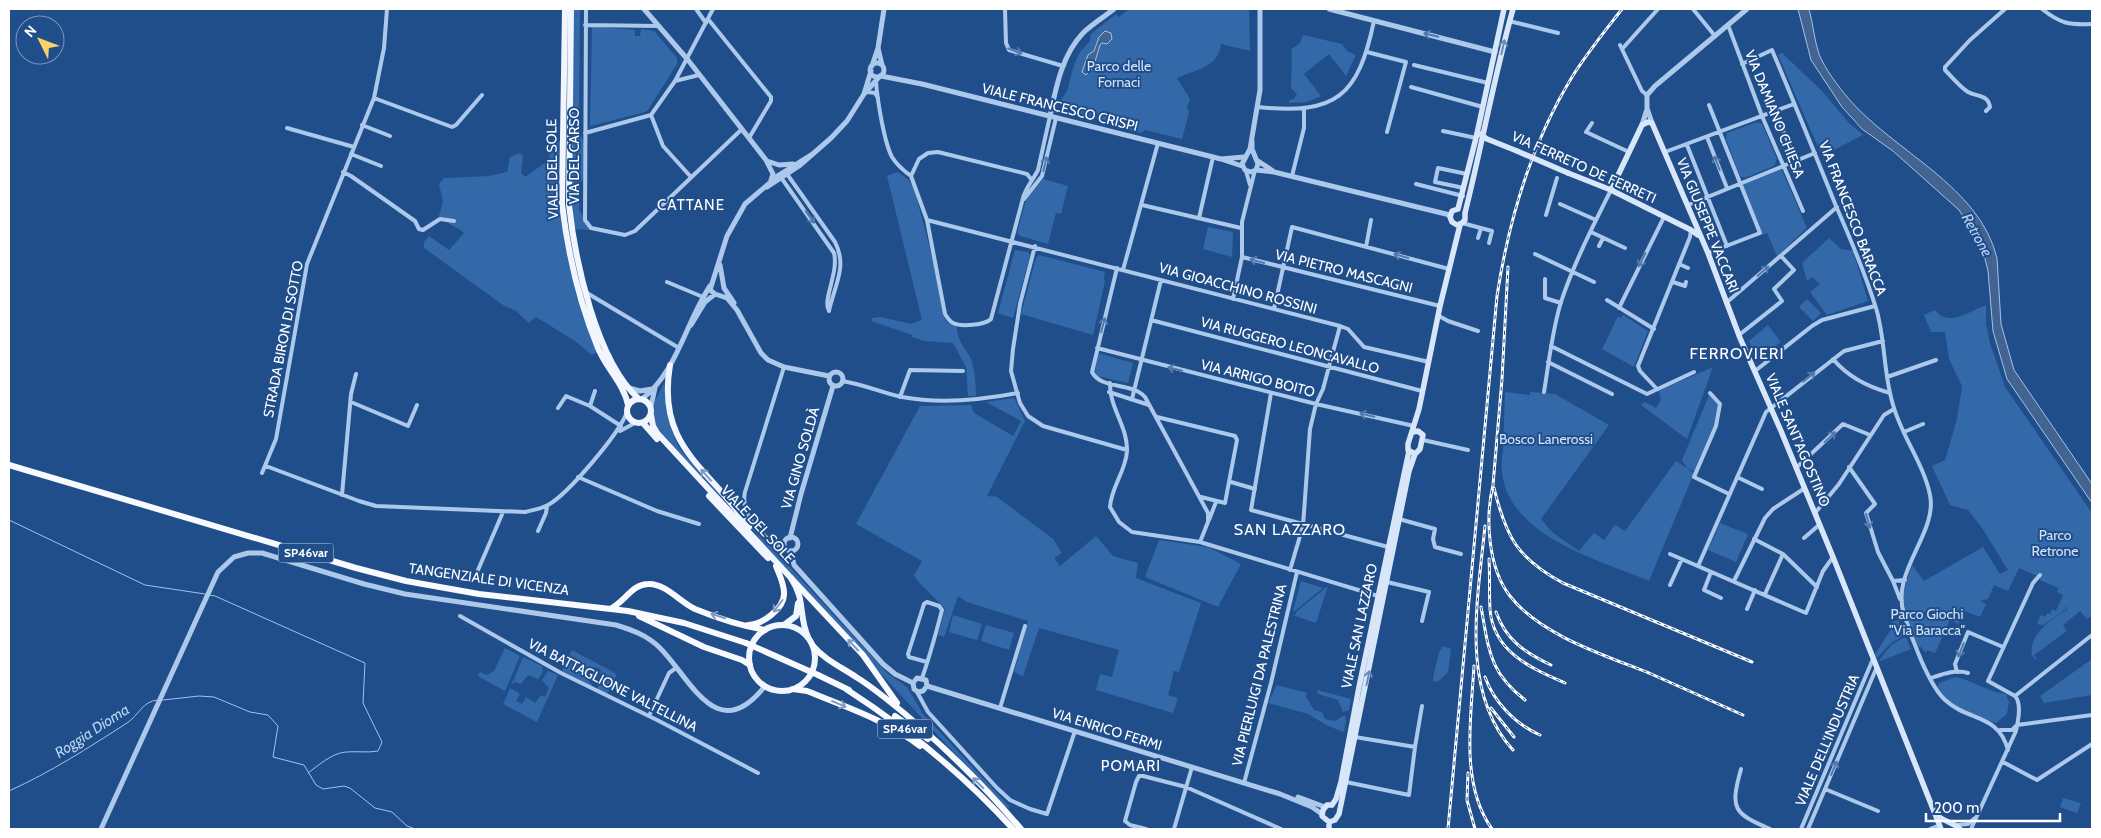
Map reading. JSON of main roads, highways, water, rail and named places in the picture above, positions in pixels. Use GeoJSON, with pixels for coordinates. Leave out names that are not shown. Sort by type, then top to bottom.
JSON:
{"type":"FeatureCollection","features":[{"type":"Feature","properties":{"kind":"highway","name":"TANGENZIALE DI VICENZA"},"geometry":{"type":"LineString","coordinates":[[9,465],[356,568],[406,581],[479,594],[628,611],[684,623],[746,643],[846,689],[910,725],[958,762]]}},
{"type":"Feature","properties":{"kind":"highway"},"geometry":{"type":"LineString","coordinates":[[742,624],[757,623],[769,616],[783,601],[785,594],[776,566]]}},
{"type":"Feature","properties":{"kind":"highway"},"geometry":{"type":"LineString","coordinates":[[791,578],[863,655],[893,699],[1028,829]]}},
{"type":"Feature","properties":{"kind":"highway"},"geometry":{"type":"LineString","coordinates":[[610,609],[618,606],[632,591],[647,584],[657,585],[696,609],[765,630]]}},
{"type":"Feature","properties":{"kind":"highway"},"geometry":{"type":"LineString","coordinates":[[628,611],[704,647],[742,660],[750,665]]}},
{"type":"Feature","properties":{"kind":"highway"},"geometry":{"type":"LineString","coordinates":[[813,646],[822,656],[858,677],[910,717]]}},
{"type":"Feature","properties":{"kind":"highway"},"geometry":{"type":"LineString","coordinates":[[793,689],[807,691],[902,732],[959,775],[1013,829]]}},
{"type":"Feature","properties":{"kind":"highway","name":"TANGENZIALE DI VICENZA"},"geometry":{"type":"LineString","coordinates":[[846,689],[907,730],[959,775]]}},
{"type":"Feature","properties":{"kind":"highway"},"geometry":{"type":"LineString","coordinates":[[1001,805],[1021,829]]}},
{"type":"Feature","properties":{"kind":"main road","name":"VIALE DEL SOLE"},"geometry":{"type":"LineString","coordinates":[[565,9],[562,204],[577,289],[587,320],[599,350],[624,393],[630,420],[635,423],[643,423],[791,584],[799,607],[796,616],[784,625]]}},
{"type":"Feature","properties":{"kind":"main road","name":"VIALE DEL SOLE"},"geometry":{"type":"LineString","coordinates":[[571,9],[569,205],[572,233],[585,292],[604,347],[627,386],[640,399],[651,406],[653,426],[657,433],[758,540],[791,578],[801,598],[804,629],[813,646]]}},
{"type":"Feature","properties":{"kind":"main road"},"geometry":{"type":"LineString","coordinates":[[1496,143],[1487,134],[1483,120],[1483,107],[1504,9]]}},
{"type":"Feature","properties":{"kind":"main road"},"geometry":{"type":"LineString","coordinates":[[1458,209],[1453,210],[1450,220],[1459,224],[1466,218],[1464,213],[1478,157],[1479,131],[1513,9]]}},
{"type":"Feature","properties":{"kind":"main road","name":"VIA GIUSEPPE VACCARI"},"geometry":{"type":"LineString","coordinates":[[1611,190],[1642,125],[1648,122],[1652,123],[1688,205],[1693,228]]}},
{"type":"Feature","properties":{"kind":"main road"},"geometry":{"type":"LineString","coordinates":[[1458,209],[1479,137]]}},
{"type":"Feature","properties":{"kind":"main road","name":"VIA FERRETO DE FERRETI"},"geometry":{"type":"LineString","coordinates":[[1479,137],[1611,190],[1664,217],[1693,228],[1699,236]]}},
{"type":"Feature","properties":{"kind":"main road","name":"VIA FERRETO DE FERRETI"},"geometry":{"type":"LineString","coordinates":[[1478,157],[1484,142],[1496,143]]}},
{"type":"Feature","properties":{"kind":"main road"},"geometry":{"type":"LineString","coordinates":[[1458,209],[1464,213]]}},
{"type":"Feature","properties":{"kind":"main road","name":"VIALE SAN LAZZARO"},"geometry":{"type":"LineString","coordinates":[[1332,805],[1336,799],[1341,782],[1409,451],[1408,444],[1418,413],[1459,224]]}},
{"type":"Feature","properties":{"kind":"main road","name":"VIA GIUSEPPE VACCARI"},"geometry":{"type":"LineString","coordinates":[[1699,236],[1708,253],[1740,336]]}},
{"type":"Feature","properties":{"kind":"main road","name":"VIALE SANT'AGOSTINO"},"geometry":{"type":"LineString","coordinates":[[1740,336],[1805,488],[1941,827]]}},
{"type":"Feature","properties":{"kind":"main road"},"geometry":{"type":"LineString","coordinates":[[670,365],[667,381],[668,401],[675,430],[681,444],[690,457],[740,513],[758,540]]}},
{"type":"Feature","properties":{"kind":"main road"},"geometry":{"type":"LineString","coordinates":[[628,409],[634,400],[640,399]]}},
{"type":"Feature","properties":{"kind":"main road","name":"VIALE SAN LAZZARO"},"geometry":{"type":"LineString","coordinates":[[1339,811],[1409,471],[1422,442],[1418,413]]}},
{"type":"Feature","properties":{"kind":"main road"},"geometry":{"type":"LineString","coordinates":[[643,423],[651,415]]}},
{"type":"Feature","properties":{"kind":"main road"},"geometry":{"type":"LineString","coordinates":[[1413,429],[1420,432]]}},
{"type":"Feature","properties":{"kind":"main road"},"geometry":{"type":"LineString","coordinates":[[1409,451],[1415,454]]}},
{"type":"Feature","properties":{"kind":"main road"},"geometry":{"type":"LineString","coordinates":[[808,637],[793,627],[784,625],[765,630],[757,636],[752,645],[750,665],[753,674],[765,686],[779,691],[793,689],[801,685],[812,672],[815,663],[813,646]]}},
{"type":"Feature","properties":{"kind":"main road"},"geometry":{"type":"LineString","coordinates":[[1329,829],[1332,821],[1338,816],[1339,811],[1332,805],[1325,807],[1322,814],[1324,819],[1332,821]]}},
{"type":"Feature","properties":{"kind":"main road"},"geometry":{"type":"LineString","coordinates":[[1938,816],[1957,826]]}},
{"type":"Feature","properties":{"kind":"main road"},"geometry":{"type":"LineString","coordinates":[[1332,821],[1334,829]]}},
{"type":"Feature","properties":{"kind":"main road"},"geometry":{"type":"LineString","coordinates":[[1946,829],[1957,826]]}},
{"type":"Feature","properties":{"kind":"water","name":"Retrone"},"geometry":{"type":"Polygon","coordinates":[[[1798,9],[1809,9],[1819,54],[1828,71],[1848,98],[1888,136],[1954,190],[1973,210],[1987,232],[1997,258],[2001,324],[2014,370],[2092,484],[2092,503],[2007,379],[1993,331],[1988,271],[1984,255],[1972,230],[1959,210],[1893,151],[1862,129],[1842,107],[1811,60],[1798,9]]]}},
{"type":"Feature","properties":{"kind":"water"},"geometry":{"type":"Polygon","coordinates":[[[1105,31],[1111,33],[1112,39],[1107,44],[1102,43],[1100,45],[1093,68],[1086,75],[1082,72],[1088,55],[1094,51],[1099,37],[1105,31]]]}},
{"type":"Feature","properties":{"kind":"waterway"},"geometry":{"type":"LineString","coordinates":[[9,520],[145,585],[205,594]]}},
{"type":"Feature","properties":{"kind":"waterway"},"geometry":{"type":"LineString","coordinates":[[209,595],[365,663],[363,703],[382,742],[378,751],[341,753],[326,760],[308,773]]}},
{"type":"Feature","properties":{"kind":"waterway","name":"Roggia Dioma"},"geometry":{"type":"LineString","coordinates":[[163,700],[199,696],[214,697],[250,712],[268,715],[278,726],[273,757],[304,765],[316,785],[323,789],[344,786],[350,788],[375,808],[392,812],[407,826],[415,829]]}},
{"type":"Feature","properties":{"kind":"waterway","name":"Roggia Dioma"},"geometry":{"type":"LineString","coordinates":[[9,791],[40,776],[84,750],[127,723],[148,703],[157,700]]}},
{"type":"Feature","properties":{"kind":"railway"},"geometry":{"type":"LineString","coordinates":[[1448,829],[1497,296],[1508,238],[1533,155],[1557,102],[1584,59],[1622,9]]}},
{"type":"Feature","properties":{"kind":"railway"},"geometry":{"type":"LineString","coordinates":[[1508,267],[1502,379],[1489,512],[1490,542],[1497,571],[1503,585],[1523,610],[1555,633],[1743,715]]}},
{"type":"Feature","properties":{"kind":"railway"},"geometry":{"type":"LineString","coordinates":[[1494,488],[1503,520],[1509,533],[1524,555],[1547,574],[1563,583],[1752,662]]}},
{"type":"Feature","properties":{"kind":"railway"},"geometry":{"type":"LineString","coordinates":[[1485,526],[1477,613],[1476,643],[1479,672],[1485,700],[1496,726],[1513,750]]}},
{"type":"Feature","properties":{"kind":"railway"},"geometry":{"type":"LineString","coordinates":[[1489,559],[1490,609],[1498,637],[1506,647],[1527,664],[1565,683]]}},
{"type":"Feature","properties":{"kind":"railway"},"geometry":{"type":"LineString","coordinates":[[1481,607],[1489,648],[1497,670],[1513,690],[1525,700]]}},
{"type":"Feature","properties":{"kind":"railway"},"geometry":{"type":"LineString","coordinates":[[1496,612],[1505,630],[1517,644],[1551,665]]}},
{"type":"Feature","properties":{"kind":"railway"},"geometry":{"type":"LineString","coordinates":[[1474,666],[1470,729],[1471,772],[1475,792],[1482,811],[1492,829]]}},
{"type":"Feature","properties":{"kind":"railway"},"geometry":{"type":"LineString","coordinates":[[1485,677],[1494,695],[1506,711],[1522,725],[1540,735]]}},
{"type":"Feature","properties":{"kind":"railway"},"geometry":{"type":"LineString","coordinates":[[1491,708],[1514,737]]}},
{"type":"Feature","properties":{"kind":"railway"},"geometry":{"type":"LineString","coordinates":[[1468,773],[1467,800],[1475,829]]}},
{"type":"Feature","properties":{"kind":"district","name":"CATTANE"},"geometry":{"type":"Point","coordinates":[691,205]}},
{"type":"Feature","properties":{"kind":"district","name":"FERROVIERI"},"geometry":{"type":"Point","coordinates":[1737,353]}},
{"type":"Feature","properties":{"kind":"district","name":"SAN LAZZARO"},"geometry":{"type":"Point","coordinates":[1290,529]}},
{"type":"Feature","properties":{"kind":"district","name":"POMARI"},"geometry":{"type":"Point","coordinates":[1131,766]}},
{"type":"Feature","properties":{"kind":"park label","name":"Parco delle Fornaci"},"geometry":{"type":"Point","coordinates":[1119,74]}},
{"type":"Feature","properties":{"kind":"park label","name":"Bosco Lanerossi"},"geometry":{"type":"Point","coordinates":[1546,439]}},
{"type":"Feature","properties":{"kind":"park label","name":"Parco Retrone"},"geometry":{"type":"Point","coordinates":[2055,544]}},
{"type":"Feature","properties":{"kind":"park label","name":"Parco Giochi \"Via Baracca\""},"geometry":{"type":"Point","coordinates":[1927,622]}}]}
